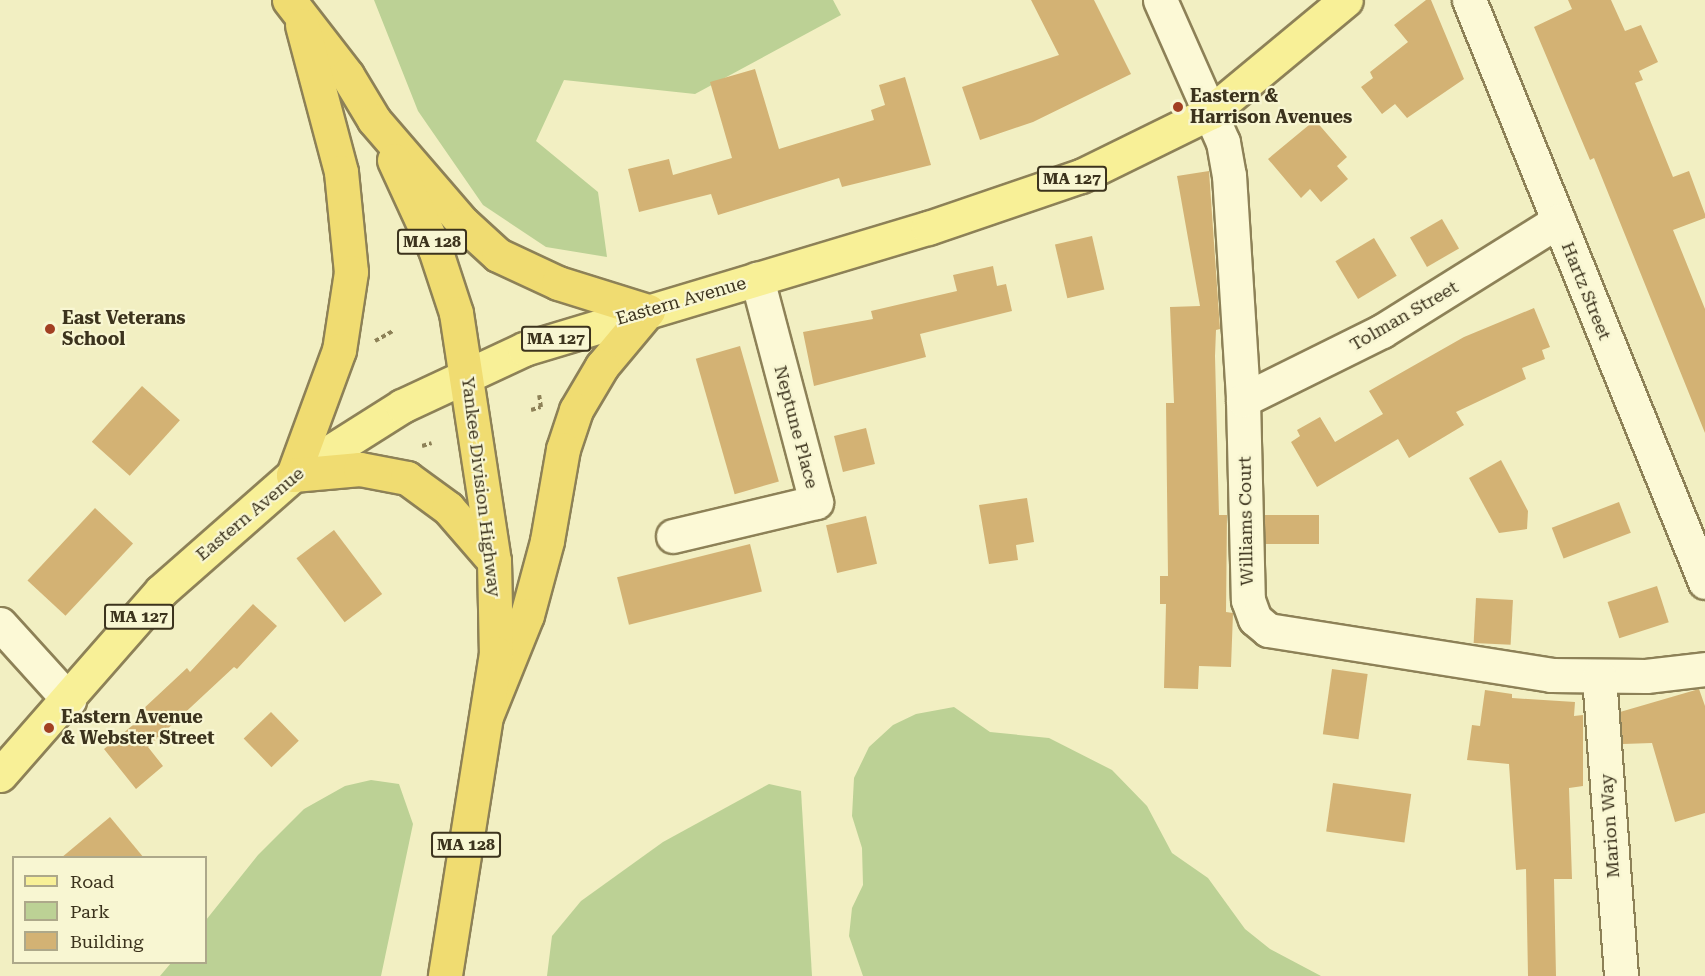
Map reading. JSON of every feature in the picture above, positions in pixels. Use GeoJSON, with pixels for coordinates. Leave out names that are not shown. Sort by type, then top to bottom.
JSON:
{"type":"FeatureCollection","features":[{"type":"Feature","properties":{"kind":"highway","name":"MA 128"},"geometry":{"type":"LineString","coordinates":[[294,6],[347,75],[374,120]]}},
{"type":"Feature","properties":{"kind":"highway"},"geometry":{"type":"LineString","coordinates":[[294,6],[341,172],[351,272],[339,350],[293,475],[360,469],[407,478],[448,508],[494,561]]}},
{"type":"Feature","properties":{"kind":"highway"},"geometry":{"type":"LineString","coordinates":[[374,120],[463,223],[498,255],[558,283],[648,311],[602,366],[576,410],[563,449],[547,541],[527,615],[486,714]]}},
{"type":"Feature","properties":{"kind":"highway","name":"Yankee Division Highway"},"geometry":{"type":"LineString","coordinates":[[374,120],[435,249],[456,312],[494,561],[496,653],[445,976]]}},
{"type":"Feature","properties":{"kind":"main road","name":"Eastern Avenue"},"geometry":{"type":"LineString","coordinates":[[0,775],[69,700],[161,591],[293,475],[402,406],[467,373],[524,349],[758,279],[1081,176],[1211,112],[1346,0]]}},
{"type":"Feature","properties":{"kind":"street","name":"Williams Court"},"geometry":{"type":"LineString","coordinates":[[1160,0],[1223,142],[1229,175],[1243,400],[1248,600],[1255,619],[1269,630],[1551,675],[1646,676],[1705,669]]}},
{"type":"Feature","properties":{"kind":"street","name":"Hartz Street"},"geometry":{"type":"LineString","coordinates":[[1469,0],[1705,582]]}},
{"type":"Feature","properties":{"kind":"street","name":"Tolman Street"},"geometry":{"type":"LineString","coordinates":[[1243,400],[1382,331],[1558,221]]}},
{"type":"Feature","properties":{"kind":"street","name":"Neptune Place"},"geometry":{"type":"LineString","coordinates":[[673,536],[816,502],[758,279]]}},
{"type":"Feature","properties":{"kind":"street"},"geometry":{"type":"LineString","coordinates":[[0,624],[69,700]]}},
{"type":"Feature","properties":{"kind":"street","name":"Marion Way"},"geometry":{"type":"LineString","coordinates":[[1599,676],[1621,976]]}},
{"type":"Feature","properties":{"kind":"path"},"geometry":{"type":"LineString","coordinates":[[418,447],[432,443]]}},
{"type":"Feature","properties":{"kind":"green space"},"geometry":{"type":"Polygon","coordinates":[[[374,0],[833,0],[841,15],[695,94],[564,80],[536,141],[598,192],[607,257],[546,247],[483,205],[418,111],[374,0]]]}},
{"type":"Feature","properties":{"kind":"green space"},"geometry":{"type":"Polygon","coordinates":[[[954,707],[990,732],[1049,738],[1112,770],[1147,806],[1172,853],[1208,878],[1245,929],[1270,949],[1321,976],[863,976],[849,936],[852,908],[863,885],[862,848],[852,816],[854,778],[869,747],[893,725],[916,714],[954,707]]]}},
{"type":"Feature","properties":{"kind":"green space"},"geometry":{"type":"Polygon","coordinates":[[[371,780],[399,784],[413,824],[381,976],[160,976],[170,964],[207,964],[207,919],[258,855],[304,809],[345,786],[371,780]]]}},
{"type":"Feature","properties":{"kind":"green space"},"geometry":{"type":"Polygon","coordinates":[[[769,784],[801,791],[812,976],[547,976],[552,936],[581,901],[663,842],[769,784]]]}},
{"type":"Feature","properties":{"kind":"building"},"geometry":{"type":"Polygon","coordinates":[[[1031,0],[1094,0],[1131,74],[1033,122],[980,140],[962,87],[1059,55],[1031,0]]]}},
{"type":"Feature","properties":{"kind":"building"},"geometry":{"type":"Polygon","coordinates":[[[1426,0],[1431,0],[1464,79],[1407,118],[1395,104],[1382,114],[1361,87],[1373,78],[1370,72],[1408,42],[1394,25],[1426,0]]]}},
{"type":"Feature","properties":{"kind":"building"},"geometry":{"type":"Polygon","coordinates":[[[1568,0],[1611,0],[1625,31],[1641,25],[1658,62],[1639,71],[1643,80],[1635,83],[1673,177],[1689,171],[1705,214],[1705,218],[1673,230],[1705,309],[1705,433],[1594,158],[1590,160],[1534,27],[1572,9],[1568,0]]]}},
{"type":"Feature","properties":{"kind":"building"},"geometry":{"type":"Polygon","coordinates":[[[755,69],[779,149],[874,120],[871,110],[885,105],[879,85],[905,77],[931,165],[842,187],[839,178],[718,215],[711,194],[639,212],[628,169],[669,159],[673,175],[732,158],[710,82],[755,69]]]}},
{"type":"Feature","properties":{"kind":"building"},"geometry":{"type":"Polygon","coordinates":[[[1315,120],[1347,157],[1337,166],[1348,179],[1321,202],[1310,189],[1301,198],[1268,159],[1315,120]]]}},
{"type":"Feature","properties":{"kind":"building"},"geometry":{"type":"Polygon","coordinates":[[[1209,171],[1220,329],[1216,330],[1215,356],[1219,515],[1227,515],[1226,612],[1233,613],[1231,667],[1199,666],[1198,689],[1164,688],[1166,604],[1160,604],[1160,576],[1168,576],[1166,403],[1174,403],[1170,307],[1200,306],[1177,176],[1209,171]]]}},
{"type":"Feature","properties":{"kind":"building"},"geometry":{"type":"Polygon","coordinates":[[[1442,219],[1459,248],[1427,267],[1410,238],[1442,219]]]}},
{"type":"Feature","properties":{"kind":"building"},"geometry":{"type":"Polygon","coordinates":[[[1092,236],[1104,290],[1067,298],[1055,245],[1092,236]]]}},
{"type":"Feature","properties":{"kind":"building"},"geometry":{"type":"Polygon","coordinates":[[[1374,238],[1397,276],[1358,299],[1335,261],[1374,238]]]}},
{"type":"Feature","properties":{"kind":"building"},"geometry":{"type":"Polygon","coordinates":[[[993,266],[997,286],[1006,284],[1012,311],[920,334],[926,357],[814,386],[803,332],[873,319],[871,311],[957,291],[953,275],[993,266]]]}},
{"type":"Feature","properties":{"kind":"building"},"geometry":{"type":"Polygon","coordinates":[[[1534,308],[1550,347],[1542,350],[1545,359],[1522,368],[1526,379],[1456,412],[1464,425],[1409,458],[1398,439],[1317,487],[1291,442],[1300,436],[1297,430],[1320,417],[1335,442],[1383,414],[1369,391],[1464,337],[1534,308]]]}},
{"type":"Feature","properties":{"kind":"building"},"geometry":{"type":"Polygon","coordinates":[[[740,346],[779,482],[735,494],[696,359],[740,346]]]}},
{"type":"Feature","properties":{"kind":"building"},"geometry":{"type":"Polygon","coordinates":[[[142,386],[180,420],[130,476],[92,442],[142,386]]]}},
{"type":"Feature","properties":{"kind":"building"},"geometry":{"type":"Polygon","coordinates":[[[866,428],[875,464],[843,472],[834,436],[866,428]]]}},
{"type":"Feature","properties":{"kind":"building"},"geometry":{"type":"Polygon","coordinates":[[[1501,460],[1528,511],[1527,529],[1499,533],[1469,478],[1501,460]]]}},
{"type":"Feature","properties":{"kind":"building"},"geometry":{"type":"Polygon","coordinates":[[[1027,498],[1034,542],[1016,545],[1018,560],[989,564],[979,505],[1027,498]]]}},
{"type":"Feature","properties":{"kind":"building"},"geometry":{"type":"Polygon","coordinates":[[[1619,502],[1631,533],[1564,559],[1552,528],[1619,502]]]}},
{"type":"Feature","properties":{"kind":"building"},"geometry":{"type":"Polygon","coordinates":[[[95,508],[133,543],[66,616],[27,580],[95,508]]]}},
{"type":"Feature","properties":{"kind":"building"},"geometry":{"type":"Polygon","coordinates":[[[1265,515],[1319,515],[1319,544],[1265,544],[1265,515]]]}},
{"type":"Feature","properties":{"kind":"building"},"geometry":{"type":"Polygon","coordinates":[[[866,516],[877,564],[837,573],[826,525],[866,516]]]}},
{"type":"Feature","properties":{"kind":"building"},"geometry":{"type":"Polygon","coordinates":[[[334,530],[382,594],[345,622],[296,558],[334,530]]]}},
{"type":"Feature","properties":{"kind":"building"},"geometry":{"type":"Polygon","coordinates":[[[750,544],[762,592],[629,625],[617,577],[750,544]]]}},
{"type":"Feature","properties":{"kind":"building"},"geometry":{"type":"Polygon","coordinates":[[[1657,586],[1669,622],[1619,638],[1608,602],[1657,586]]]}},
{"type":"Feature","properties":{"kind":"building"},"geometry":{"type":"Polygon","coordinates":[[[1476,598],[1513,600],[1511,645],[1474,643],[1476,598]]]}},
{"type":"Feature","properties":{"kind":"building"},"geometry":{"type":"Polygon","coordinates":[[[253,604],[277,626],[237,669],[234,667],[148,747],[163,766],[136,789],[104,749],[145,715],[141,711],[187,668],[190,672],[253,604]]]}},
{"type":"Feature","properties":{"kind":"building"},"geometry":{"type":"Polygon","coordinates":[[[1332,669],[1368,674],[1358,739],[1323,734],[1332,669]]]}},
{"type":"Feature","properties":{"kind":"building"},"geometry":{"type":"Polygon","coordinates":[[[1699,689],[1705,706],[1705,813],[1675,822],[1652,743],[1623,744],[1620,712],[1699,689]]]}},
{"type":"Feature","properties":{"kind":"building"},"geometry":{"type":"Polygon","coordinates":[[[1485,690],[1512,694],[1512,698],[1575,702],[1574,716],[1583,715],[1583,786],[1569,788],[1572,879],[1554,879],[1556,976],[1528,976],[1526,869],[1516,870],[1509,764],[1467,760],[1472,725],[1480,726],[1485,690]]]}},
{"type":"Feature","properties":{"kind":"building"},"geometry":{"type":"Polygon","coordinates":[[[271,712],[299,741],[271,767],[244,738],[271,712]]]}},
{"type":"Feature","properties":{"kind":"building"},"geometry":{"type":"Polygon","coordinates":[[[1333,783],[1411,794],[1404,843],[1326,832],[1333,783]]]}},
{"type":"Feature","properties":{"kind":"building"},"geometry":{"type":"Polygon","coordinates":[[[110,817],[142,856],[63,856],[110,817]]]}},
{"type":"Feature","properties":{"kind":"place","name":"Eastern & Harrison Avenues"},"geometry":{"type":"Point","coordinates":[1178,107]}},
{"type":"Feature","properties":{"kind":"place","name":"East Veterans School"},"geometry":{"type":"Point","coordinates":[50,329]}},
{"type":"Feature","properties":{"kind":"place","name":"Eastern Avenue & Webster Street"},"geometry":{"type":"Point","coordinates":[49,728]}}]}
